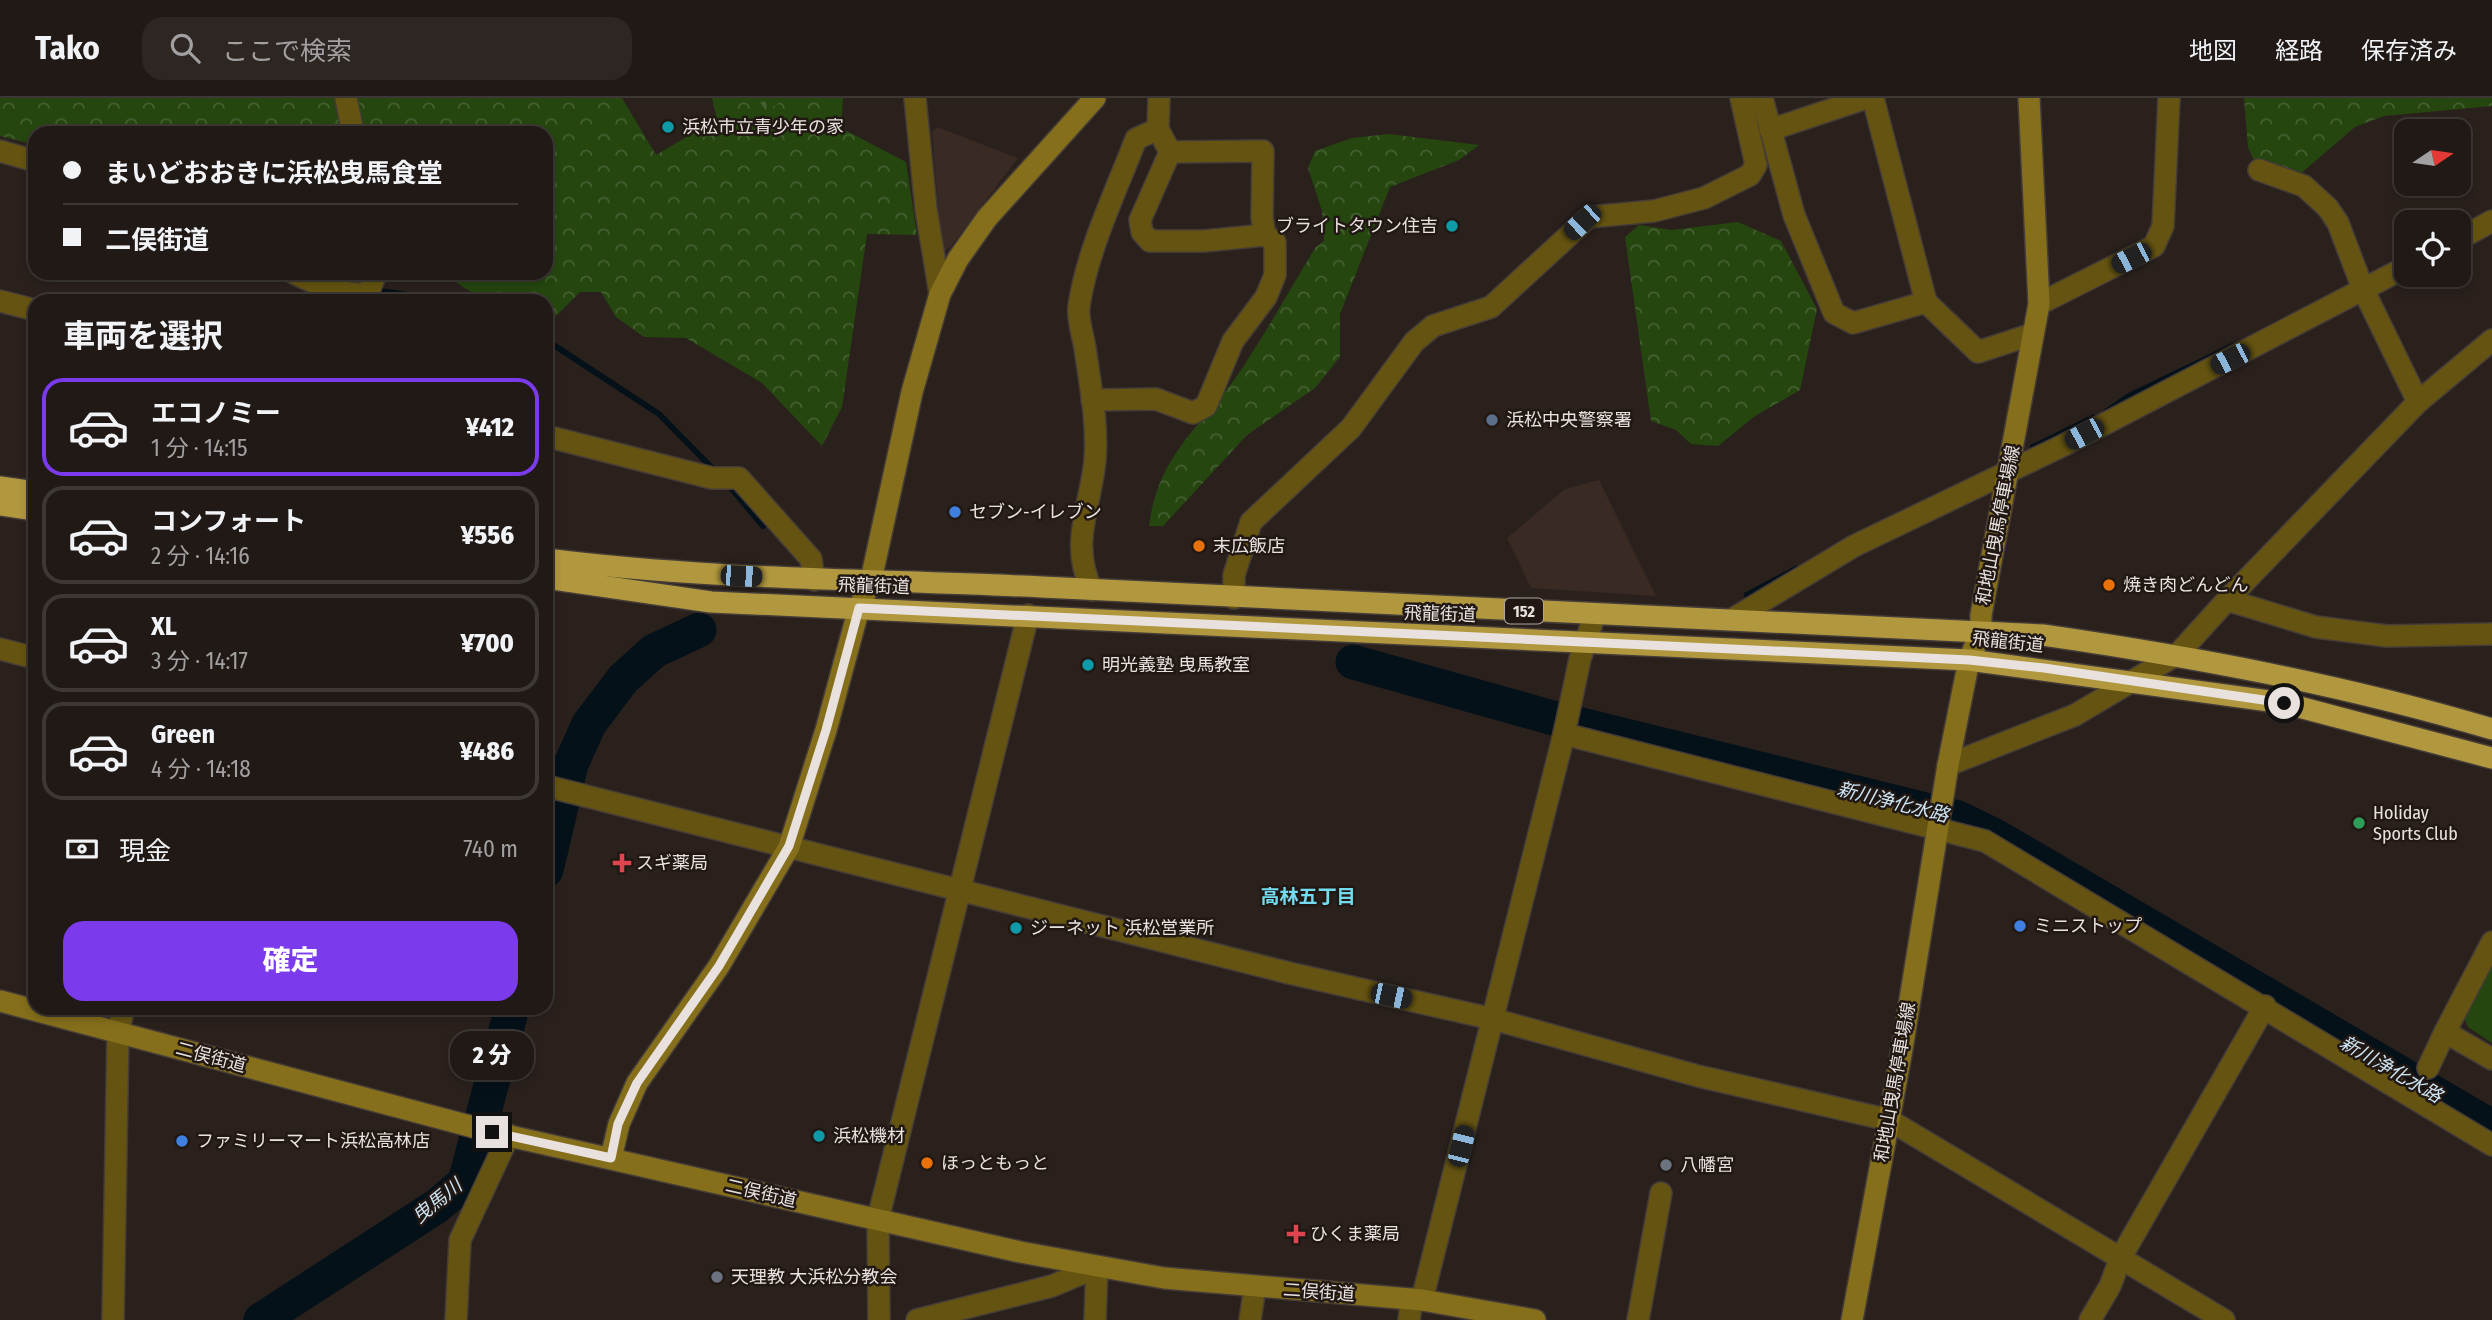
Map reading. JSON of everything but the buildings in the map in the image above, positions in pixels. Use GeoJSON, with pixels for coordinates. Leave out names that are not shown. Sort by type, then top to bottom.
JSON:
{"type":"FeatureCollection","features":[{"type":"Feature","properties":{"kind":"highway"},"geometry":{"type":"LineString","coordinates":[[0,487],[28,491]]}},
{"type":"Feature","properties":{"kind":"highway"},"geometry":{"type":"LineString","coordinates":[[0,505],[28,509]]}},
{"type":"Feature","properties":{"kind":"highway","name":"飛龍街道"},"geometry":{"type":"LineString","coordinates":[[553,560],[614,568],[814,580],[871,580],[2043,635],[2178,654],[2313,682],[2492,729]]}},
{"type":"Feature","properties":{"kind":"highway","name":"飛龍街道"},"geometry":{"type":"LineString","coordinates":[[553,580],[711,601],[1969,660],[2284,703],[2492,758]]}},
{"type":"Feature","properties":{"kind":"street"},"geometry":{"type":"LineString","coordinates":[[346,98],[352,126]]}},
{"type":"Feature","properties":{"kind":"street"},"geometry":{"type":"LineString","coordinates":[[915,98],[926,209],[940,294]]}},
{"type":"Feature","properties":{"kind":"street"},"geometry":{"type":"LineString","coordinates":[[611,1158],[618,1124],[637,1083],[719,966],[789,846],[826,730],[859,608],[871,580],[909,405],[940,294],[958,258],[987,218],[1095,98]]}},
{"type":"Feature","properties":{"kind":"street"},"geometry":{"type":"LineString","coordinates":[[1159,98],[1158,129],[1170,152]]}},
{"type":"Feature","properties":{"kind":"street"},"geometry":{"type":"LineString","coordinates":[[1234,598],[1234,575],[1251,522],[1351,428],[1414,342],[1433,326],[1491,307],[1589,216],[1666,209],[1704,198],[1750,175],[1756,165],[1741,98]]}},
{"type":"Feature","properties":{"kind":"street"},"geometry":{"type":"LineString","coordinates":[[1762,98],[1794,215],[1834,313],[1853,323],[1926,302]]}},
{"type":"Feature","properties":{"kind":"street"},"geometry":{"type":"LineString","coordinates":[[1770,130],[1866,98]]}},
{"type":"Feature","properties":{"kind":"street"},"geometry":{"type":"LineString","coordinates":[[1873,98],[1926,302],[1978,352],[2034,334]]}},
{"type":"Feature","properties":{"kind":"street","name":"和地山曳馬停車場線"},"geometry":{"type":"LineString","coordinates":[[1852,1320],[1941,818],[1948,765],[1969,660],[1981,632],[1981,615],[2039,304],[2029,98]]}},
{"type":"Feature","properties":{"kind":"street"},"geometry":{"type":"LineString","coordinates":[[2039,304],[2154,246],[2163,226],[2169,98]]}},
{"type":"Feature","properties":{"kind":"street"},"geometry":{"type":"LineString","coordinates":[[1091,590],[1086,579],[1081,545],[1082,518],[1095,460],[1092,400],[1079,308],[1100,231],[1136,139],[1158,129]]}},
{"type":"Feature","properties":{"kind":"street"},"geometry":{"type":"LineString","coordinates":[[0,151],[28,159]]}},
{"type":"Feature","properties":{"kind":"street"},"geometry":{"type":"LineString","coordinates":[[1170,152],[1263,152],[1262,218],[1265,235]]}},
{"type":"Feature","properties":{"kind":"street"},"geometry":{"type":"LineString","coordinates":[[1092,400],[1156,399],[1193,413],[1206,405],[1224,358],[1266,297],[1275,275],[1275,242],[1265,235],[1150,241],[1142,232],[1140,220],[1170,152]]}},
{"type":"Feature","properties":{"kind":"street"},"geometry":{"type":"LineString","coordinates":[[2259,170],[2304,186],[2328,208],[2338,223],[2363,289],[2418,402]]}},
{"type":"Feature","properties":{"kind":"street"},"geometry":{"type":"LineString","coordinates":[[2471,232],[2492,221]]}},
{"type":"Feature","properties":{"kind":"street"},"geometry":{"type":"LineString","coordinates":[[1731,620],[1854,546],[2008,469],[2064,445],[2394,273]]}},
{"type":"Feature","properties":{"kind":"street"},"geometry":{"type":"LineString","coordinates":[[304,285],[354,294],[372,283]]}},
{"type":"Feature","properties":{"kind":"street"},"geometry":{"type":"LineString","coordinates":[[0,301],[28,308]]}},
{"type":"Feature","properties":{"kind":"street"},"geometry":{"type":"LineString","coordinates":[[1948,765],[2075,715],[2137,681],[2178,654],[2418,402],[2492,340]]}},
{"type":"Feature","properties":{"kind":"street"},"geometry":{"type":"LineString","coordinates":[[553,438],[712,478],[739,478],[811,559],[814,580]]}},
{"type":"Feature","properties":{"kind":"street"},"geometry":{"type":"LineString","coordinates":[[2227,600],[2316,627],[2387,636],[2492,634]]}},
{"type":"Feature","properties":{"kind":"street"},"geometry":{"type":"LineString","coordinates":[[1414,1306],[1493,1019],[1570,703],[1595,614]]}},
{"type":"Feature","properties":{"kind":"street"},"geometry":{"type":"LineString","coordinates":[[879,1320],[878,1219],[1028,615]]}},
{"type":"Feature","properties":{"kind":"street"},"geometry":{"type":"LineString","coordinates":[[0,649],[28,656]]}},
{"type":"Feature","properties":{"kind":"street"},"geometry":{"type":"LineString","coordinates":[[1564,734],[1941,818],[1985,841],[2265,1006],[2492,1145]]}},
{"type":"Feature","properties":{"kind":"street"},"geometry":{"type":"LineString","coordinates":[[553,788],[1276,970],[1493,1019],[1698,1076],[1888,1120],[2224,1320]]}},
{"type":"Feature","properties":{"kind":"street"},"geometry":{"type":"LineString","coordinates":[[2428,1068],[2492,942]]}},
{"type":"Feature","properties":{"kind":"street","name":"二俣街道"},"geometry":{"type":"LineString","coordinates":[[0,1001],[28,1008]]}},
{"type":"Feature","properties":{"kind":"street"},"geometry":{"type":"LineString","coordinates":[[2091,1320],[2122,1257],[2265,1006]]}},
{"type":"Feature","properties":{"kind":"street","name":"二俣街道"},"geometry":{"type":"LineString","coordinates":[[53,1015],[500,1133],[1097,1268],[1535,1320]]}},
{"type":"Feature","properties":{"kind":"street"},"geometry":{"type":"LineString","coordinates":[[113,1320],[118,1032],[122,1015]]}},
{"type":"Feature","properties":{"kind":"street"},"geometry":{"type":"LineString","coordinates":[[2445,1032],[2492,1059]]}},
{"type":"Feature","properties":{"kind":"street"},"geometry":{"type":"LineString","coordinates":[[456,1320],[460,1240],[500,1133]]}},
{"type":"Feature","properties":{"kind":"street"},"geometry":{"type":"LineString","coordinates":[[1638,1320],[1661,1193]]}},
{"type":"Feature","properties":{"kind":"street"},"geometry":{"type":"LineString","coordinates":[[917,1320],[1052,1286],[1097,1268],[1095,1320]]}},
{"type":"Feature","properties":{"kind":"street"},"geometry":{"type":"LineString","coordinates":[[1250,1320],[1255,1287]]}},
{"type":"Feature","properties":{"kind":"shaded area"},"geometry":{"type":"Polygon","coordinates":[[[937,127],[1018,158],[950,247],[942,253],[932,133],[937,127]]]}},
{"type":"Feature","properties":{"kind":"shaded area"},"geometry":{"type":"Polygon","coordinates":[[[1599,480],[1656,596],[1531,588],[1507,538],[1565,489],[1599,480]]]}},
{"type":"Feature","properties":{"kind":"green space"},"geometry":{"type":"Polygon","coordinates":[[[0,98],[622,98],[656,155],[717,119],[712,98],[843,98],[841,128],[906,162],[917,235],[867,234],[842,407],[822,446],[762,383],[686,338],[644,337],[616,317],[601,292],[580,292],[553,319],[553,294],[478,294],[454,280],[553,280],[553,126],[28,126],[28,143],[0,136],[0,98]]]}},
{"type":"Feature","properties":{"kind":"green space"},"geometry":{"type":"Polygon","coordinates":[[[757,98],[785,98],[767,112],[757,98]]]}},
{"type":"Feature","properties":{"kind":"green space"},"geometry":{"type":"Polygon","coordinates":[[[2244,98],[2492,98],[2492,106],[2384,116],[2355,127],[2299,175],[2255,163],[2248,147],[2244,98]]]}},
{"type":"Feature","properties":{"kind":"green space"},"geometry":{"type":"Polygon","coordinates":[[[1389,134],[1479,145],[1459,160],[1390,187],[1340,314],[1340,357],[1315,388],[1247,435],[1163,526],[1149,526],[1154,500],[1173,458],[1243,367],[1315,248],[1324,241],[1322,211],[1308,168],[1315,151],[1352,138],[1389,134]]]}},
{"type":"Feature","properties":{"kind":"green space"},"geometry":{"type":"Polygon","coordinates":[[[1738,222],[1781,241],[1817,309],[1800,390],[1755,416],[1718,446],[1691,444],[1676,430],[1651,421],[1625,237],[1639,225],[1672,230],[1738,222]]]}},
{"type":"Feature","properties":{"kind":"green space"},"geometry":{"type":"Polygon","coordinates":[[[2492,962],[2492,1043],[2468,1027],[2464,1018],[2492,962]]]}},
{"type":"Feature","properties":{"kind":"waterway"},"geometry":{"type":"LineString","coordinates":[[342,280],[350,283]]}},
{"type":"Feature","properties":{"kind":"waterway"},"geometry":{"type":"LineString","coordinates":[[374,290],[401,294]]}},
{"type":"Feature","properties":{"kind":"waterway"},"geometry":{"type":"LineString","coordinates":[[553,345],[659,414],[716,472]]}},
{"type":"Feature","properties":{"kind":"waterway"},"geometry":{"type":"LineString","coordinates":[[2106,412],[2129,396],[2233,346]]}},
{"type":"Feature","properties":{"kind":"waterway"},"geometry":{"type":"LineString","coordinates":[[2033,447],[2093,418]]}},
{"type":"Feature","properties":{"kind":"waterway"},"geometry":{"type":"LineString","coordinates":[[726,482],[763,526]]}},
{"type":"Feature","properties":{"kind":"waterway"},"geometry":{"type":"LineString","coordinates":[[1747,595],[1796,569]]}},
{"type":"Feature","properties":{"kind":"waterway","name":"曳馬川"},"geometry":{"type":"LineString","coordinates":[[553,840],[571,764],[589,724],[623,679],[654,651],[699,630]]}},
{"type":"Feature","properties":{"kind":"waterway","name":"新川浄化水路"},"geometry":{"type":"LineString","coordinates":[[1353,662],[1553,718],[1958,818],[1997,837],[2492,1127]]}},
{"type":"Feature","properties":{"kind":"waterway","name":"曳馬川"},"geometry":{"type":"LineString","coordinates":[[261,1320],[437,1206],[465,1182],[510,1015]]}},
{"type":"Feature","properties":{"kind":"place","name":"浜松市立青少年の家"},"geometry":{"type":"Point","coordinates":[668,127]}},
{"type":"Feature","properties":{"kind":"place","name":"ブライトタウン住吉"},"geometry":{"type":"Point","coordinates":[1452,226]}},
{"type":"Feature","properties":{"kind":"place","name":"浜松中央警察署"},"geometry":{"type":"Point","coordinates":[1492,420]}},
{"type":"Feature","properties":{"kind":"place","name":"セブン-イレブン"},"geometry":{"type":"Point","coordinates":[955,512]}},
{"type":"Feature","properties":{"kind":"place","name":"末広飯店"},"geometry":{"type":"Point","coordinates":[1199,546]}},
{"type":"Feature","properties":{"kind":"place","name":"焼き肉どんどん"},"geometry":{"type":"Point","coordinates":[2109,585]}},
{"type":"Feature","properties":{"kind":"place","name":"明光義塾 曳馬教室"},"geometry":{"type":"Point","coordinates":[1088,665]}},
{"type":"Feature","properties":{"kind":"place","name":"Holiday Sports Club"},"geometry":{"type":"Point","coordinates":[2359,823]}},
{"type":"Feature","properties":{"kind":"place","name":"スギ薬局"},"geometry":{"type":"Point","coordinates":[622,863]}},
{"type":"Feature","properties":{"kind":"place","name":"ミニストップ"},"geometry":{"type":"Point","coordinates":[2020,926]}},
{"type":"Feature","properties":{"kind":"place","name":"ジーネット 浜松営業所"},"geometry":{"type":"Point","coordinates":[1016,928]}},
{"type":"Feature","properties":{"kind":"place","name":"浜松機材"},"geometry":{"type":"Point","coordinates":[819,1136]}},
{"type":"Feature","properties":{"kind":"place","name":"ファミリーマート浜松高林店"},"geometry":{"type":"Point","coordinates":[182,1141]}},
{"type":"Feature","properties":{"kind":"place","name":"ほっともっと"},"geometry":{"type":"Point","coordinates":[927,1163]}},
{"type":"Feature","properties":{"kind":"place","name":"八幡宮"},"geometry":{"type":"Point","coordinates":[1666,1165]}},
{"type":"Feature","properties":{"kind":"place","name":"ひくま薬局"},"geometry":{"type":"Point","coordinates":[1296,1234]}},
{"type":"Feature","properties":{"kind":"place","name":"天理教 大浜松分教会"},"geometry":{"type":"Point","coordinates":[717,1277]}},
{"type":"Feature","properties":{"kind":"district","name":"高林五丁目"},"geometry":{"type":"Point","coordinates":[1308,896]}},
{"type":"Feature","properties":{"kind":"route"},"geometry":{"type":"LineString","coordinates":[[492,1132],[611,1158],[618,1124],[637,1083],[719,966],[789,846],[826,730],[859,608],[1369,634],[1969,660],[2044,668],[2284,703]]}}]}
